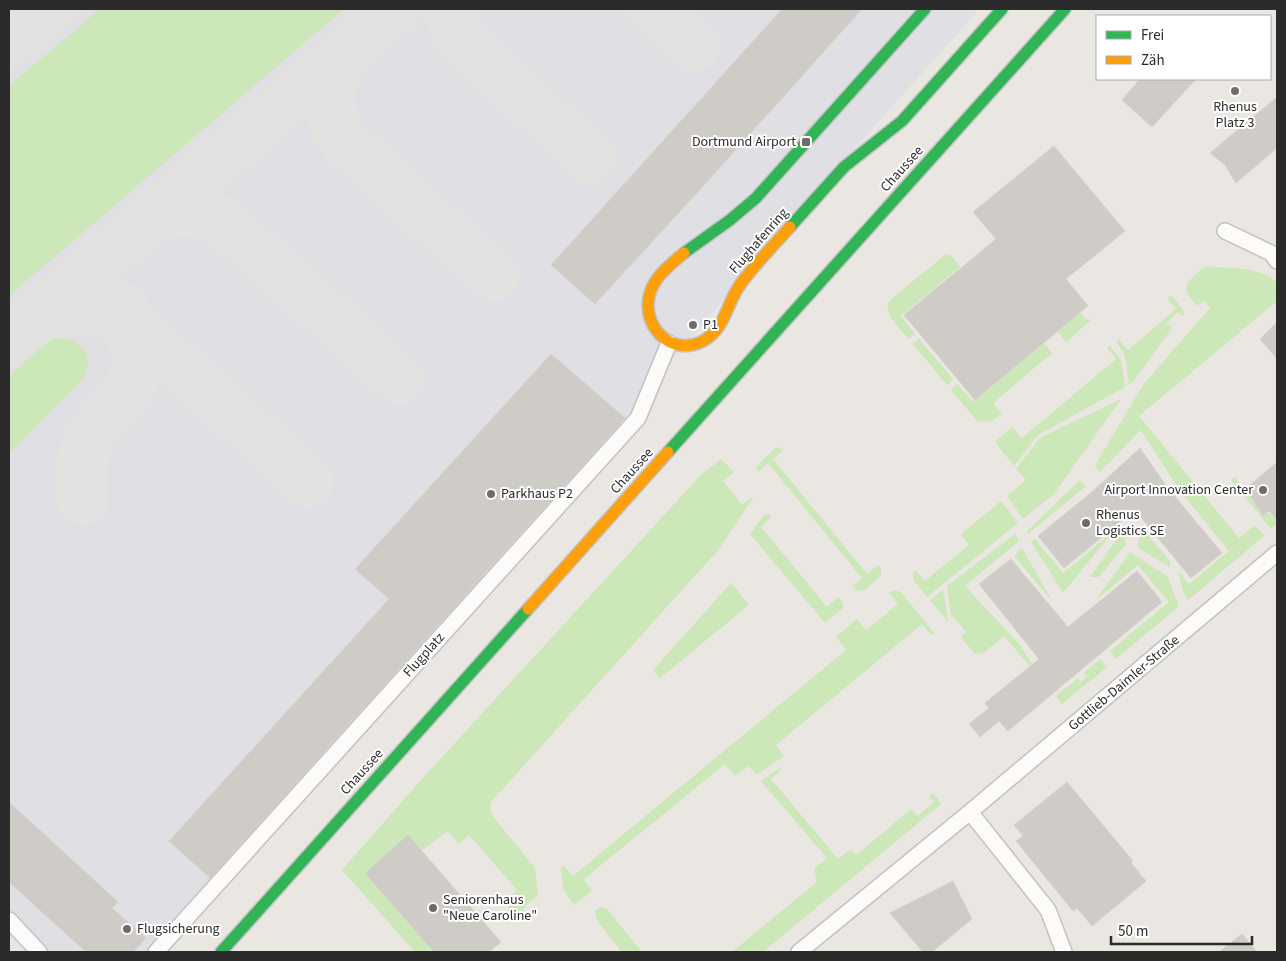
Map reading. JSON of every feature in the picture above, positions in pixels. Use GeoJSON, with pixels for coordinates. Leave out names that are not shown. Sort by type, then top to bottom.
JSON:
{"type":"FeatureCollection","features":[{"type":"Feature","properties":{"kind":"main road"},"geometry":{"type":"LineString","coordinates":[[669,343],[657,332],[648,305],[651,290],[658,278],[694,245],[755,199],[925,9]]}},
{"type":"Feature","properties":{"kind":"main road","name":"Flughafenring"},"geometry":{"type":"LineString","coordinates":[[669,343],[685,347],[694,346],[714,332],[725,318],[740,285],[753,268],[844,168],[902,121],[1002,9]]}},
{"type":"Feature","properties":{"kind":"main road","name":"Chaussee"},"geometry":{"type":"LineString","coordinates":[[221,952],[1065,9]]}},
{"type":"Feature","properties":{"kind":"street"},"geometry":{"type":"LineString","coordinates":[[1225,231],[1274,257]]}},
{"type":"Feature","properties":{"kind":"street","name":"Flugplatz"},"geometry":{"type":"LineString","coordinates":[[156,952],[638,418],[669,343]]}},
{"type":"Feature","properties":{"kind":"street","name":"Gottlieb-Daimler-Straße"},"geometry":{"type":"LineString","coordinates":[[799,952],[970,812],[1277,553]]}},
{"type":"Feature","properties":{"kind":"street"},"geometry":{"type":"LineString","coordinates":[[970,812],[1048,910],[1064,952]]}},
{"type":"Feature","properties":{"kind":"street"},"geometry":{"type":"LineString","coordinates":[[9,920],[39,952]]}},
{"type":"Feature","properties":{"kind":"shaded area"},"geometry":{"type":"Polygon","coordinates":[[[9,9],[980,9],[844,160],[675,356],[638,418],[398,685],[148,952],[38,952],[9,921],[9,9]]]}},
{"type":"Feature","properties":{"kind":"green space"},"geometry":{"type":"Polygon","coordinates":[[[100,9],[344,9],[9,296],[9,86],[100,9]]]}},
{"type":"Feature","properties":{"kind":"green space"},"geometry":{"type":"Polygon","coordinates":[[[946,254],[952,256],[960,267],[901,316],[915,334],[909,339],[890,317],[888,312],[889,301],[946,254]]]}},
{"type":"Feature","properties":{"kind":"green space"},"geometry":{"type":"Polygon","coordinates":[[[1207,266],[1254,271],[1270,278],[1277,283],[1277,301],[1139,416],[1239,538],[1255,525],[1264,536],[1188,600],[1183,591],[1178,571],[1189,584],[1229,551],[1180,491],[1141,430],[1099,473],[1095,465],[1143,385],[1210,308],[1204,301],[1197,306],[1186,291],[1190,280],[1207,266]]]}},
{"type":"Feature","properties":{"kind":"green space"},"geometry":{"type":"Polygon","coordinates":[[[1170,296],[1183,310],[1184,315],[1182,316],[1178,312],[1167,322],[1172,328],[1129,385],[1125,356],[1116,341],[1118,339],[1128,350],[1176,309],[1168,299],[1170,296]]]}},
{"type":"Feature","properties":{"kind":"green space"},"geometry":{"type":"Polygon","coordinates":[[[1080,313],[1085,319],[1091,320],[1066,342],[1058,332],[1080,313]]]}},
{"type":"Feature","properties":{"kind":"green space"},"geometry":{"type":"Polygon","coordinates":[[[63,338],[76,343],[86,353],[88,362],[84,378],[9,454],[9,376],[51,339],[63,338]]]}},
{"type":"Feature","properties":{"kind":"green space"},"geometry":{"type":"Polygon","coordinates":[[[919,339],[953,379],[947,385],[913,344],[919,339]]]}},
{"type":"Feature","properties":{"kind":"green space"},"geometry":{"type":"Polygon","coordinates":[[[1044,343],[1052,353],[993,403],[1002,414],[990,422],[977,421],[951,390],[957,384],[973,402],[1044,343]]]}},
{"type":"Feature","properties":{"kind":"green space"},"geometry":{"type":"Polygon","coordinates":[[[1110,346],[1121,360],[1125,387],[1038,435],[1014,466],[995,442],[1012,427],[1022,438],[1116,359],[1107,348],[1110,346]]]}},
{"type":"Feature","properties":{"kind":"green space"},"geometry":{"type":"Polygon","coordinates":[[[1121,399],[1054,494],[1023,519],[1007,496],[1026,480],[1016,469],[1040,438],[1121,399]]]}},
{"type":"Feature","properties":{"kind":"green space"},"geometry":{"type":"Polygon","coordinates":[[[776,447],[783,450],[773,459],[867,574],[878,565],[881,568],[881,575],[864,591],[856,590],[852,586],[862,578],[768,463],[759,471],[756,470],[756,467],[776,447]]]}},
{"type":"Feature","properties":{"kind":"green space"},"geometry":{"type":"Polygon","coordinates":[[[721,459],[734,472],[723,481],[742,505],[754,496],[719,549],[491,802],[490,809],[492,815],[535,868],[538,896],[526,907],[519,922],[515,920],[505,901],[517,890],[469,835],[459,844],[448,831],[421,851],[408,836],[365,873],[434,952],[415,952],[342,870],[421,780],[700,476],[721,459]]]}},
{"type":"Feature","properties":{"kind":"green space"},"geometry":{"type":"Polygon","coordinates":[[[1235,477],[1263,516],[1267,512],[1271,515],[1277,510],[1277,524],[1271,529],[1231,480],[1235,477]]]}},
{"type":"Feature","properties":{"kind":"green space"},"geometry":{"type":"Polygon","coordinates":[[[1079,481],[1086,486],[1028,534],[1027,531],[1079,481]]]}},
{"type":"Feature","properties":{"kind":"green space"},"geometry":{"type":"Polygon","coordinates":[[[1001,501],[1018,523],[927,597],[913,580],[913,573],[916,571],[925,581],[969,545],[961,534],[1001,501]]]}},
{"type":"Feature","properties":{"kind":"green space"},"geometry":{"type":"Polygon","coordinates":[[[769,514],[771,517],[761,527],[827,607],[838,597],[843,603],[843,608],[825,623],[750,534],[764,515],[769,514]]]}},
{"type":"Feature","properties":{"kind":"green space"},"geometry":{"type":"Polygon","coordinates":[[[1140,526],[1170,561],[1170,567],[1138,548],[1140,526]]]}},
{"type":"Feature","properties":{"kind":"green space"},"geometry":{"type":"Polygon","coordinates":[[[1113,532],[1063,593],[1031,542],[1035,539],[1063,573],[1113,532]]]}},
{"type":"Feature","properties":{"kind":"green space"},"geometry":{"type":"Polygon","coordinates":[[[1122,532],[1126,544],[1099,577],[1090,577],[1122,532]]]}},
{"type":"Feature","properties":{"kind":"green space"},"geometry":{"type":"Polygon","coordinates":[[[1015,534],[1019,541],[965,586],[1019,644],[1034,666],[1031,668],[1004,636],[982,654],[974,653],[961,637],[966,632],[951,614],[947,586],[1015,534]]]}},
{"type":"Feature","properties":{"kind":"green space"},"geometry":{"type":"Polygon","coordinates":[[[1022,548],[1052,601],[1014,556],[1022,548]]]}},
{"type":"Feature","properties":{"kind":"green space"},"geometry":{"type":"Polygon","coordinates":[[[1130,552],[1168,577],[1179,606],[1116,659],[1110,651],[1169,602],[1138,565],[1095,601],[1130,552]]]}},
{"type":"Feature","properties":{"kind":"green space"},"geometry":{"type":"Polygon","coordinates":[[[731,583],[749,605],[660,678],[653,670],[731,583]]]}},
{"type":"Feature","properties":{"kind":"green space"},"geometry":{"type":"Polygon","coordinates":[[[893,590],[901,592],[934,633],[931,635],[922,624],[776,745],[784,756],[757,775],[749,766],[735,776],[725,764],[584,879],[592,891],[574,905],[563,889],[561,868],[564,866],[573,876],[846,650],[836,637],[857,619],[866,630],[898,604],[889,593],[893,590]]]}},
{"type":"Feature","properties":{"kind":"green space"},"geometry":{"type":"Polygon","coordinates":[[[943,590],[948,622],[930,600],[943,590]]]}},
{"type":"Feature","properties":{"kind":"green space"},"geometry":{"type":"Polygon","coordinates":[[[1100,659],[1107,667],[1062,704],[1056,696],[1078,678],[1081,682],[1087,677],[1084,673],[1100,659]]]}},
{"type":"Feature","properties":{"kind":"green space"},"geometry":{"type":"Polygon","coordinates":[[[780,768],[781,770],[771,779],[838,859],[850,850],[855,854],[859,853],[911,809],[917,816],[934,802],[929,796],[931,794],[934,794],[941,804],[763,952],[732,952],[817,882],[814,868],[827,858],[761,781],[780,768]]]}},
{"type":"Feature","properties":{"kind":"green space"},"geometry":{"type":"Polygon","coordinates":[[[601,907],[607,909],[642,952],[622,952],[597,921],[595,911],[601,907]]]}},
{"type":"Feature","properties":{"kind":"building"},"geometry":{"type":"Polygon","coordinates":[[[782,9],[862,9],[595,304],[551,265],[782,9]]]}},
{"type":"Feature","properties":{"kind":"building"},"geometry":{"type":"Polygon","coordinates":[[[1139,80],[1195,80],[1152,127],[1122,100],[1139,80]]]}},
{"type":"Feature","properties":{"kind":"building"},"geometry":{"type":"Polygon","coordinates":[[[1277,97],[1277,148],[1236,183],[1225,165],[1210,153],[1277,97]]]}},
{"type":"Feature","properties":{"kind":"building"},"geometry":{"type":"Polygon","coordinates":[[[1054,146],[1125,231],[1066,279],[1088,306],[975,400],[904,315],[996,239],[973,212],[1054,146]]]}},
{"type":"Feature","properties":{"kind":"building"},"geometry":{"type":"Polygon","coordinates":[[[1277,322],[1277,359],[1260,339],[1277,322]]]}},
{"type":"Feature","properties":{"kind":"building","name":"Parkhaus P2"},"geometry":{"type":"Polygon","coordinates":[[[551,354],[625,418],[210,878],[169,841],[389,599],[355,569],[551,354]]]}},
{"type":"Feature","properties":{"kind":"building","name":"Rhenus Logistics SE"},"geometry":{"type":"Polygon","coordinates":[[[1140,448],[1167,487],[1222,553],[1191,578],[1135,510],[1064,568],[1038,536],[1093,491],[1140,448]]]}},
{"type":"Feature","properties":{"kind":"building","name":"Airport Innovation Center"},"geometry":{"type":"Polygon","coordinates":[[[1277,462],[1277,519],[1269,511],[1263,516],[1247,491],[1250,488],[1249,486],[1277,462]]]}},
{"type":"Feature","properties":{"kind":"building","name":"Rhenus Logistics SE"},"geometry":{"type":"Polygon","coordinates":[[[1011,559],[1068,627],[1137,571],[1162,602],[1008,731],[999,721],[980,737],[969,724],[989,708],[985,703],[1039,659],[979,584],[1011,559]]]}},
{"type":"Feature","properties":{"kind":"building"},"geometry":{"type":"Polygon","coordinates":[[[1067,782],[1133,861],[1131,863],[1146,881],[1092,926],[1077,908],[1073,911],[1016,841],[1023,836],[1014,825],[1067,782]]]}},
{"type":"Feature","properties":{"kind":"building"},"geometry":{"type":"Polygon","coordinates":[[[9,802],[118,902],[112,908],[146,938],[133,952],[86,952],[9,882],[9,802]]]}},
{"type":"Feature","properties":{"kind":"building","name":"Seniorenhaus \"Neue Caroline\""},"geometry":{"type":"Polygon","coordinates":[[[408,835],[501,942],[489,952],[434,952],[365,873],[408,835]]]}},
{"type":"Feature","properties":{"kind":"building"},"geometry":{"type":"Polygon","coordinates":[[[953,881],[972,919],[932,952],[923,952],[890,913],[953,881]]]}},
{"type":"Feature","properties":{"kind":"building"},"geometry":{"type":"Polygon","coordinates":[[[1242,934],[1257,952],[1219,952],[1242,934]]]}},
{"type":"Feature","properties":{"kind":"taxiway"},"geometry":{"type":"LineString","coordinates":[[9,43],[49,9]]}},
{"type":"Feature","properties":{"kind":"taxiway"},"geometry":{"type":"LineString","coordinates":[[9,339],[396,9]]}},
{"type":"Feature","properties":{"kind":"taxiway"},"geometry":{"type":"LineString","coordinates":[[449,9],[459,39],[590,158]]}},
{"type":"Feature","properties":{"kind":"taxiway"},"geometry":{"type":"LineString","coordinates":[[653,9],[695,47]]}},
{"type":"Feature","properties":{"kind":"taxiway"},"geometry":{"type":"LineString","coordinates":[[353,46],[337,70],[330,94],[333,119],[339,131],[347,144],[493,275]]}},
{"type":"Feature","properties":{"kind":"taxiway"},"geometry":{"type":"LineString","coordinates":[[148,220],[184,211],[202,213],[221,220],[399,379]]}},
{"type":"Feature","properties":{"kind":"taxiway"},"geometry":{"type":"LineString","coordinates":[[83,500],[82,464],[90,438],[125,395],[131,385],[134,374],[136,363],[134,339],[122,307]]}},
{"type":"Feature","properties":{"kind":"taxiway"},"geometry":{"type":"LineString","coordinates":[[28,323],[53,312],[79,309],[104,313],[130,322],[308,482]]}},
{"type":"Feature","properties":{"kind":"traffic: fast"},"geometry":{"type":"LineString","coordinates":[[684,253],[730,220],[756,198],[925,9]]}},
{"type":"Feature","properties":{"kind":"traffic: fast"},"geometry":{"type":"LineString","coordinates":[[790,227],[844,167],[902,121],[1002,9]]}},
{"type":"Feature","properties":{"kind":"traffic: fast"},"geometry":{"type":"LineString","coordinates":[[668,452],[1065,9]]}},
{"type":"Feature","properties":{"kind":"traffic: fast"},"geometry":{"type":"LineString","coordinates":[[221,952],[528,609]]}},
{"type":"Feature","properties":{"kind":"traffic: slow"},"geometry":{"type":"LineString","coordinates":[[684,253],[656,281],[652,287],[648,305],[654,327],[661,335],[670,342],[680,345],[691,345],[703,341],[717,329],[740,285],[790,227]]}},
{"type":"Feature","properties":{"kind":"traffic: slow"},"geometry":{"type":"LineString","coordinates":[[528,609],[668,452]]}},
{"type":"Feature","properties":{"kind":"place","name":"Rhenus Platz 3"},"geometry":{"type":"Point","coordinates":[1235,91]}},
{"type":"Feature","properties":{"kind":"place","name":"Dortmund Airport"},"geometry":{"type":"Point","coordinates":[806,142]}},
{"type":"Feature","properties":{"kind":"place","name":"P1"},"geometry":{"type":"Point","coordinates":[693,325]}},
{"type":"Feature","properties":{"kind":"place","name":"Airport Innovation Center"},"geometry":{"type":"Point","coordinates":[1263,490]}},
{"type":"Feature","properties":{"kind":"place","name":"Parkhaus P2"},"geometry":{"type":"Point","coordinates":[491,494]}},
{"type":"Feature","properties":{"kind":"place","name":"Rhenus Logistics SE"},"geometry":{"type":"Point","coordinates":[1086,523]}},
{"type":"Feature","properties":{"kind":"place","name":"Seniorenhaus \"Neue Caroline\""},"geometry":{"type":"Point","coordinates":[433,908]}},
{"type":"Feature","properties":{"kind":"place","name":"Flugsicherung"},"geometry":{"type":"Point","coordinates":[127,929]}}]}
